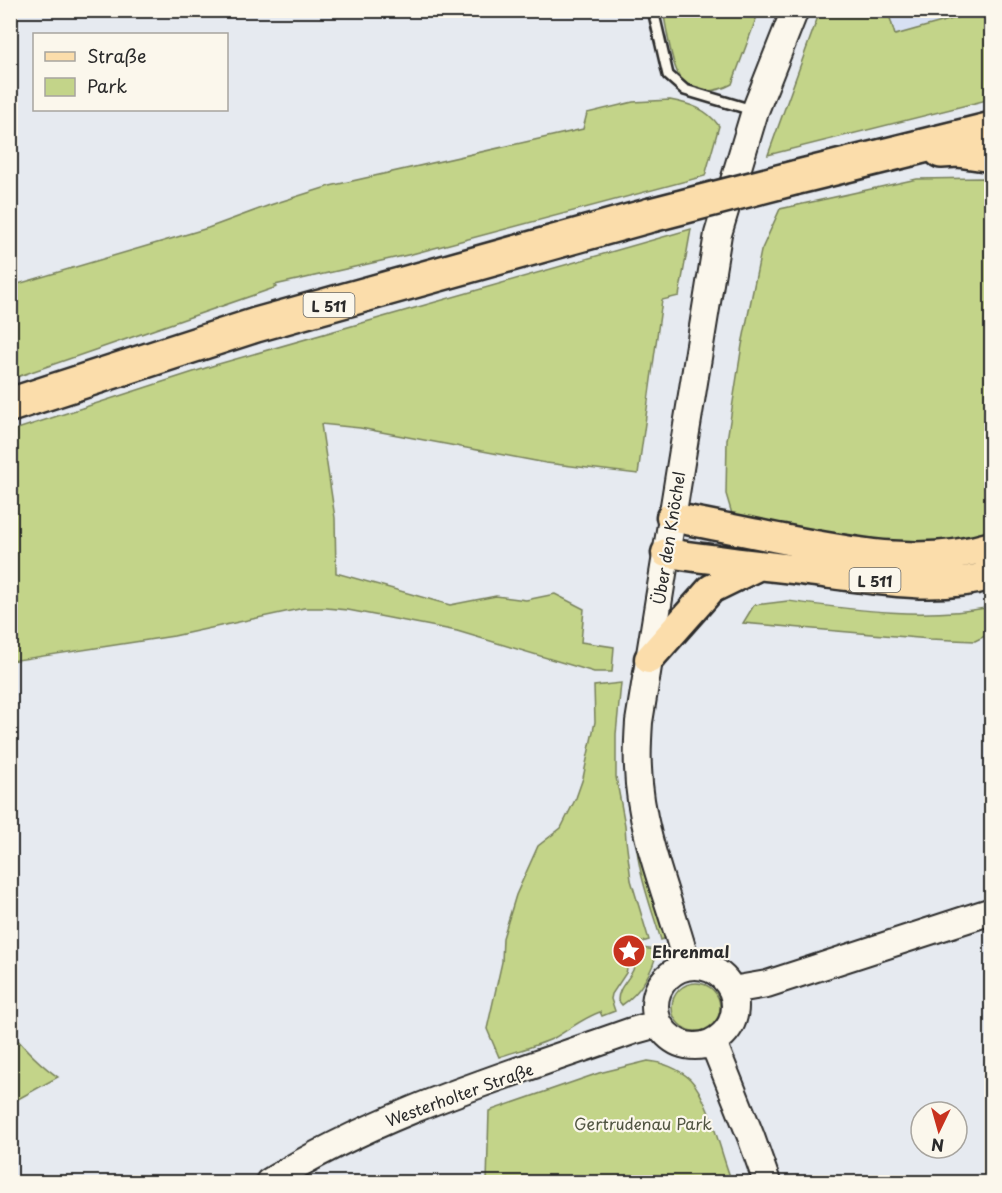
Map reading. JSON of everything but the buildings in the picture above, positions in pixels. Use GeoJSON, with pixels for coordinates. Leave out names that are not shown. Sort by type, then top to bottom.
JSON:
{"type":"FeatureCollection","features":[{"type":"Feature","properties":{"kind":"highway","name":"L 511"},"geometry":{"type":"LineString","coordinates":[[10,405],[256,325],[651,215],[992,129]]}},
{"type":"Feature","properties":{"kind":"highway","name":"L 511"},"geometry":{"type":"LineString","coordinates":[[889,154],[958,150],[992,155]]}},
{"type":"Feature","properties":{"kind":"main road","name":"L 511"},"geometry":{"type":"LineString","coordinates":[[671,517],[817,546],[886,555],[926,558],[968,553],[992,546]]}},
{"type":"Feature","properties":{"kind":"main road","name":"L 511"},"geometry":{"type":"LineString","coordinates":[[666,553],[893,582],[936,584],[972,582],[992,575]]}},
{"type":"Feature","properties":{"kind":"main road"},"geometry":{"type":"LineString","coordinates":[[649,659],[711,589],[758,566]]}},
{"type":"Feature","properties":{"kind":"street","name":"Über den Knöchel"},"geometry":{"type":"LineString","coordinates":[[687,965],[652,847],[638,769],[639,722],[718,234],[755,111],[795,10]]}},
{"type":"Feature","properties":{"kind":"street"},"geometry":{"type":"LineString","coordinates":[[732,990],[767,984],[992,910]]}},
{"type":"Feature","properties":{"kind":"street"},"geometry":{"type":"LineString","coordinates":[[698,964],[709,967],[727,981],[732,990],[735,1008],[730,1026],[713,1042],[701,1046],[688,1046],[676,1042],[657,1024],[654,1009],[656,994],[668,976],[687,965],[698,964]]}},
{"type":"Feature","properties":{"kind":"street","name":"Westerholter Straße"},"geometry":{"type":"LineString","coordinates":[[268,1182],[361,1131],[423,1105],[657,1024]]}},
{"type":"Feature","properties":{"kind":"street"},"geometry":{"type":"LineString","coordinates":[[713,1042],[767,1182]]}},
{"type":"Feature","properties":{"kind":"lane"},"geometry":{"type":"LineString","coordinates":[[653,10],[668,75],[684,90],[755,111]]}},
{"type":"Feature","properties":{"kind":"shaded area"},"geometry":{"type":"Polygon","coordinates":[[[888,10],[981,11],[894,35],[888,10]]]}},
{"type":"Feature","properties":{"kind":"green space"},"geometry":{"type":"Polygon","coordinates":[[[663,11],[759,11],[732,84],[705,91],[691,88],[682,81],[674,63],[663,11]]]}},
{"type":"Feature","properties":{"kind":"green space"},"geometry":{"type":"Polygon","coordinates":[[[820,11],[888,11],[895,35],[981,11],[991,11],[991,99],[768,155],[820,11]]]}},
{"type":"Feature","properties":{"kind":"green space"},"geometry":{"type":"Polygon","coordinates":[[[670,100],[698,108],[709,115],[719,126],[705,176],[412,254],[275,285],[277,287],[11,379],[11,286],[208,228],[330,186],[583,129],[587,113],[633,102],[670,100]]]}},
{"type":"Feature","properties":{"kind":"green space"},"geometry":{"type":"Polygon","coordinates":[[[984,178],[991,182],[991,535],[937,549],[779,532],[732,514],[726,494],[727,440],[742,345],[761,251],[780,209],[917,179],[984,178]]]}},
{"type":"Feature","properties":{"kind":"green space"},"geometry":{"type":"Polygon","coordinates":[[[691,229],[679,296],[662,300],[638,474],[546,463],[360,428],[321,424],[335,518],[336,573],[450,605],[496,596],[526,600],[555,594],[584,609],[581,642],[614,647],[612,672],[594,672],[457,631],[348,610],[326,608],[304,608],[174,636],[11,661],[11,431],[215,365],[691,229]]]}},
{"type":"Feature","properties":{"kind":"green space"},"geometry":{"type":"Polygon","coordinates":[[[788,601],[864,610],[915,613],[941,613],[991,607],[991,633],[975,641],[743,623],[754,605],[788,601]]]}},
{"type":"Feature","properties":{"kind":"green space"},"geometry":{"type":"Polygon","coordinates":[[[621,683],[616,734],[616,777],[625,825],[631,880],[649,940],[633,945],[626,973],[612,994],[611,999],[615,1011],[602,1016],[600,1012],[582,1020],[554,1038],[499,1057],[487,1029],[502,962],[503,938],[516,895],[538,846],[561,828],[576,798],[583,778],[595,722],[594,686],[621,683]]]}},
{"type":"Feature","properties":{"kind":"green space"},"geometry":{"type":"Polygon","coordinates":[[[636,825],[666,938],[661,940],[640,869],[636,825]]]}},
{"type":"Feature","properties":{"kind":"green space"},"geometry":{"type":"Polygon","coordinates":[[[641,948],[657,950],[655,958],[640,988],[622,1005],[618,1000],[620,992],[633,970],[641,948]]]}},
{"type":"Feature","properties":{"kind":"green space"},"geometry":{"type":"Polygon","coordinates":[[[691,983],[701,983],[713,990],[720,1002],[720,1012],[713,1024],[701,1031],[691,1031],[676,1020],[672,1012],[672,1002],[683,987],[691,983]]]}},
{"type":"Feature","properties":{"kind":"green space"},"geometry":{"type":"Polygon","coordinates":[[[10,1031],[32,1056],[58,1077],[11,1103],[10,1031]]]}},
{"type":"Feature","properties":{"kind":"green space","name":"Gertrudenau Park"},"geometry":{"type":"Polygon","coordinates":[[[648,1061],[676,1069],[686,1075],[697,1088],[709,1113],[732,1182],[487,1182],[489,1111],[599,1073],[648,1061]]]}},
{"type":"Feature","properties":{"kind":"place","name":"Ehrenmal"},"geometry":{"type":"Point","coordinates":[629,951]}}]}
